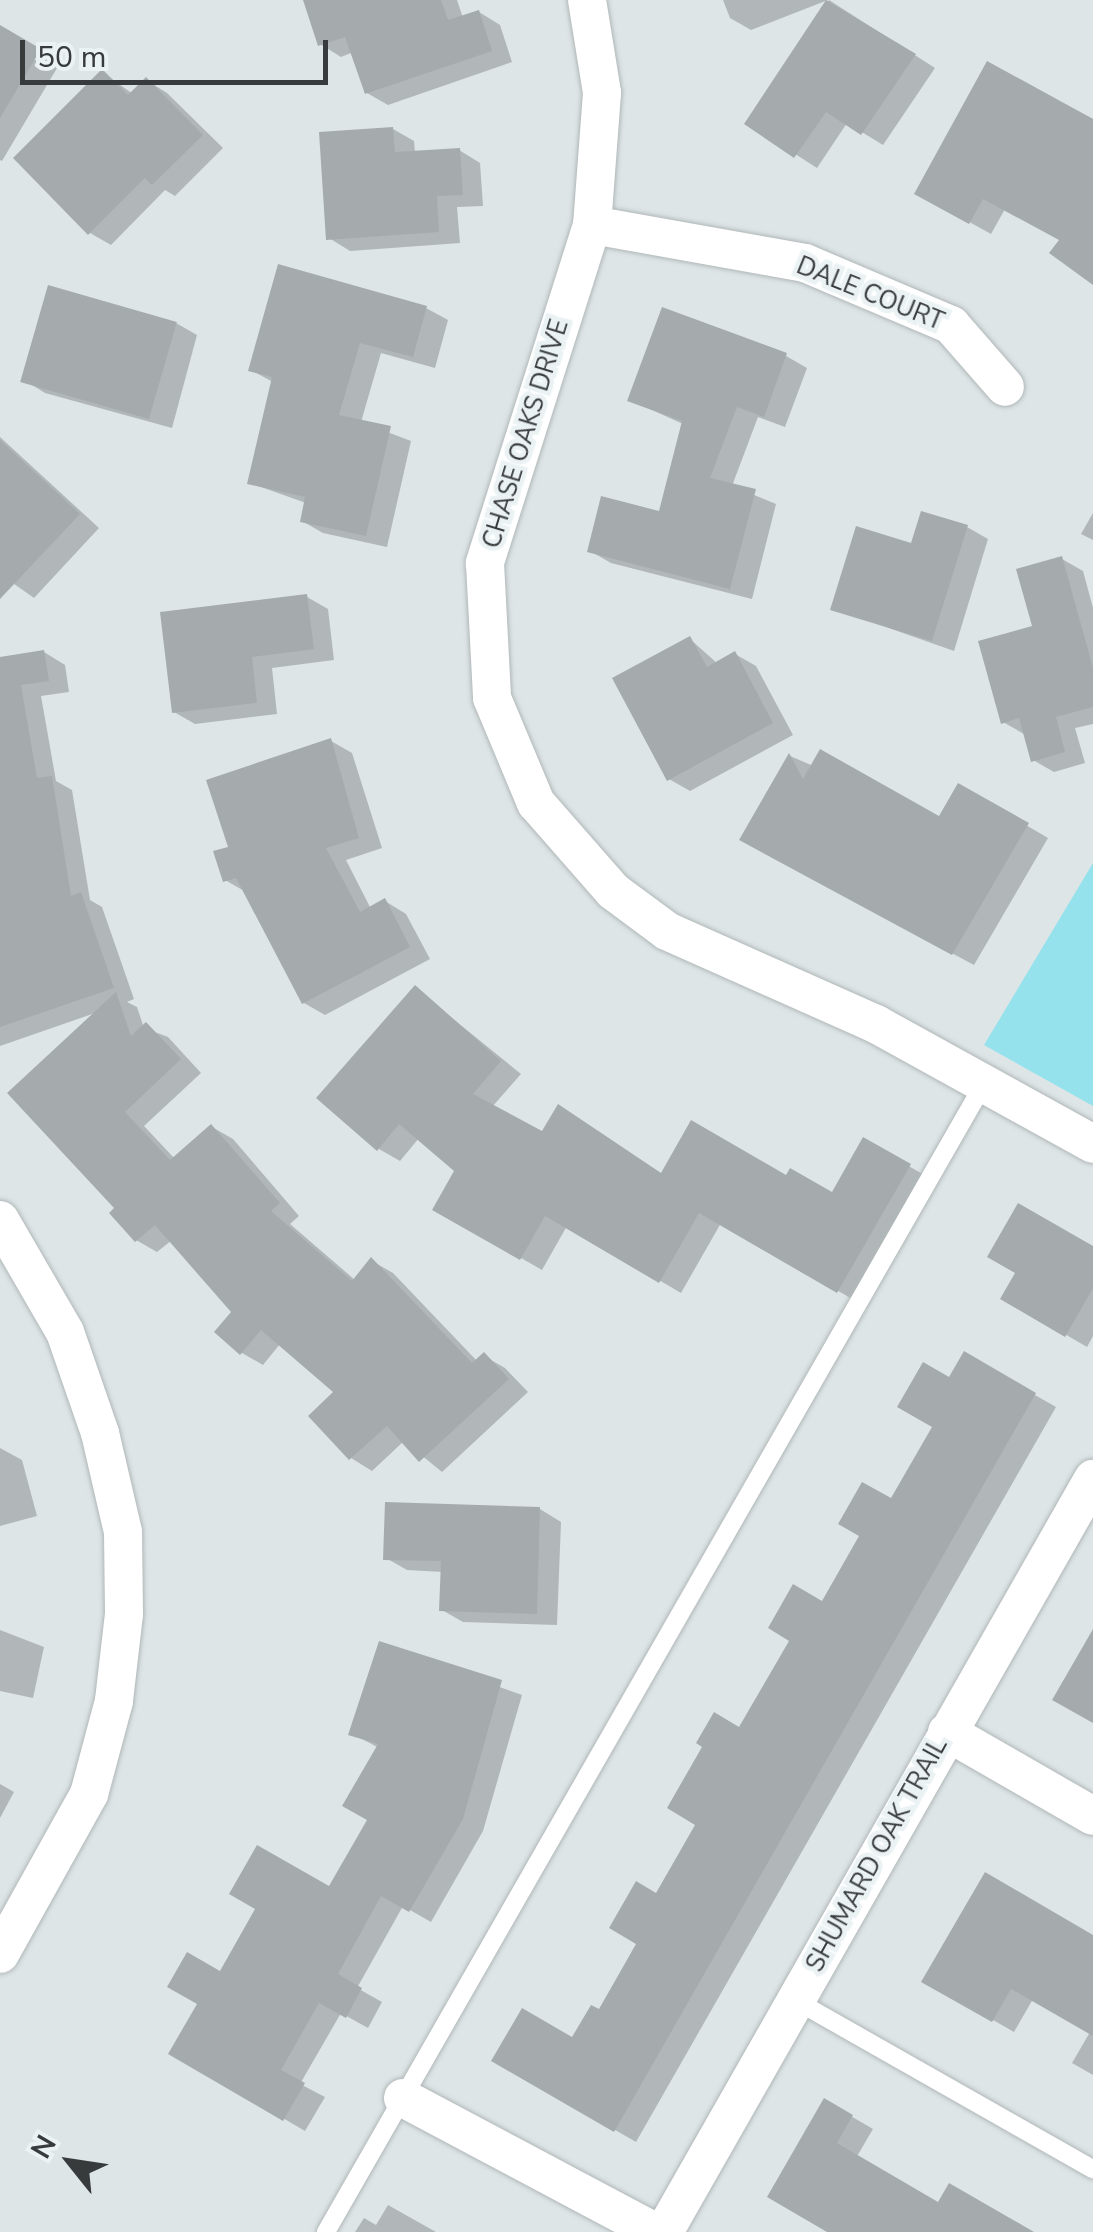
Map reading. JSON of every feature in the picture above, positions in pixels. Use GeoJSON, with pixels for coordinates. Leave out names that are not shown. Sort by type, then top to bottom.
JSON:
{"type":"FeatureCollection","features":[{"type":"Feature","properties":{"kind":"street","name":"CHASE OAKS DRIVE"},"geometry":{"type":"LineString","coordinates":[[587,0],[602,92],[592,226],[485,563],[492,698],[536,802],[613,891],[667,931],[876,1024],[1093,1144]]}},
{"type":"Feature","properties":{"kind":"street","name":"DALE COURT"},"geometry":{"type":"LineString","coordinates":[[592,226],[805,263],[951,326],[1005,387]]}},
{"type":"Feature","properties":{"kind":"street"},"geometry":{"type":"LineString","coordinates":[[0,1220],[65,1332],[100,1433],[123,1532],[124,1614],[114,1701],[89,1794],[0,1954]]}},
{"type":"Feature","properties":{"kind":"street","name":"SHUMARD OAK TRAIL"},"geometry":{"type":"LineString","coordinates":[[664,2232],[947,1732],[1090,1492]]}},
{"type":"Feature","properties":{"kind":"street"},"geometry":{"type":"LineString","coordinates":[[947,1732],[1093,1816]]}},
{"type":"Feature","properties":{"kind":"street"},"geometry":{"type":"LineString","coordinates":[[402,2098],[655,2232]]}},
{"type":"Feature","properties":{"kind":"lane"},"geometry":{"type":"LineString","coordinates":[[326,2232],[986,1082]]}},
{"type":"Feature","properties":{"kind":"lane"},"geometry":{"type":"LineString","coordinates":[[795,2000],[1093,2168]]}},
{"type":"Feature","properties":{"kind":"shaded area"},"geometry":{"type":"Polygon","coordinates":[[[1093,863],[1093,1106],[984,1045],[1093,863]]]}},
{"type":"Feature","properties":{"kind":"building"},"geometry":{"type":"Polygon","coordinates":[[[303,0],[441,0],[448,20],[479,10],[492,51],[365,94],[345,37],[318,46],[303,0]]]}},
{"type":"Feature","properties":{"kind":"building"},"geometry":{"type":"Polygon","coordinates":[[[826,0],[916,54],[861,135],[826,112],[794,158],[744,124],[826,0]]]}},
{"type":"Feature","properties":{"kind":"building"},"geometry":{"type":"Polygon","coordinates":[[[0,25],[41,49],[0,118],[0,25]]]}},
{"type":"Feature","properties":{"kind":"building"},"geometry":{"type":"Polygon","coordinates":[[[987,61],[1093,119],[1093,285],[1049,253],[1059,240],[983,199],[969,224],[914,194],[987,61]]]}},
{"type":"Feature","properties":{"kind":"building"},"geometry":{"type":"Polygon","coordinates":[[[102,69],[128,95],[146,77],[203,135],[152,185],[145,178],[88,235],[13,158],[102,69]]]}},
{"type":"Feature","properties":{"kind":"building"},"geometry":{"type":"Polygon","coordinates":[[[393,127],[395,152],[460,148],[463,195],[437,196],[439,232],[326,240],[319,132],[393,127]]]}},
{"type":"Feature","properties":{"kind":"building"},"geometry":{"type":"Polygon","coordinates":[[[278,264],[427,306],[413,357],[360,343],[339,415],[391,426],[366,536],[300,522],[305,497],[247,484],[272,377],[248,371],[278,264]]]}},
{"type":"Feature","properties":{"kind":"building"},"geometry":{"type":"Polygon","coordinates":[[[48,285],[177,322],[149,419],[20,382],[48,285]]]}},
{"type":"Feature","properties":{"kind":"building"},"geometry":{"type":"Polygon","coordinates":[[[662,307],[787,353],[764,417],[737,407],[710,478],[756,489],[730,589],[587,552],[601,496],[659,511],[682,421],[627,401],[662,307]]]}},
{"type":"Feature","properties":{"kind":"building"},"geometry":{"type":"Polygon","coordinates":[[[0,440],[80,514],[0,599],[0,440]]]}},
{"type":"Feature","properties":{"kind":"building"},"geometry":{"type":"Polygon","coordinates":[[[921,511],[968,525],[932,641],[830,610],[856,526],[911,543],[921,511]]]}},
{"type":"Feature","properties":{"kind":"building"},"geometry":{"type":"Polygon","coordinates":[[[1062,556],[1093,668],[1093,707],[1056,717],[1065,752],[1031,762],[1019,718],[1001,724],[978,641],[1032,626],[1016,569],[1062,556]]]}},
{"type":"Feature","properties":{"kind":"building"},"geometry":{"type":"Polygon","coordinates":[[[307,594],[314,649],[252,657],[257,703],[172,713],[160,612],[307,594]]]}},
{"type":"Feature","properties":{"kind":"building"},"geometry":{"type":"Polygon","coordinates":[[[690,636],[707,667],[735,651],[773,723],[667,781],[612,678],[690,636]]]}},
{"type":"Feature","properties":{"kind":"building"},"geometry":{"type":"Polygon","coordinates":[[[44,650],[49,681],[21,685],[37,778],[52,776],[71,896],[81,892],[114,988],[0,1027],[0,657],[44,650]]]}},
{"type":"Feature","properties":{"kind":"building"},"geometry":{"type":"Polygon","coordinates":[[[331,738],[359,838],[326,848],[360,912],[385,898],[410,947],[302,1004],[236,878],[223,882],[213,851],[228,847],[206,780],[331,738]]]}},
{"type":"Feature","properties":{"kind":"building"},"geometry":{"type":"Polygon","coordinates":[[[820,749],[939,816],[958,783],[1029,823],[952,955],[739,840],[789,753],[803,779],[820,749]]]}},
{"type":"Feature","properties":{"kind":"building"},"geometry":{"type":"Polygon","coordinates":[[[415,985],[501,1061],[473,1094],[542,1131],[558,1104],[661,1173],[691,1120],[786,1175],[790,1168],[832,1192],[863,1137],[911,1164],[837,1293],[699,1213],[659,1283],[545,1216],[520,1260],[432,1210],[454,1171],[399,1124],[377,1151],[316,1098],[415,985]]]}},
{"type":"Feature","properties":{"kind":"building"},"geometry":{"type":"Polygon","coordinates":[[[116,992],[131,1036],[146,1022],[181,1059],[125,1112],[170,1160],[211,1124],[280,1203],[271,1211],[352,1281],[371,1257],[472,1363],[484,1352],[509,1379],[419,1462],[387,1426],[349,1460],[308,1416],[333,1392],[261,1330],[240,1355],[214,1332],[231,1312],[155,1225],[135,1242],[109,1213],[114,1208],[7,1093],[116,992]]]}},
{"type":"Feature","properties":{"kind":"building"},"geometry":{"type":"Polygon","coordinates":[[[1018,1203],[1093,1246],[1093,1288],[1065,1337],[1000,1299],[1015,1273],[987,1257],[1018,1203]]]}},
{"type":"Feature","properties":{"kind":"building"},"geometry":{"type":"Polygon","coordinates":[[[964,1351],[1036,1393],[614,2132],[491,2061],[522,2008],[572,2037],[591,2005],[599,2009],[636,1944],[609,1928],[636,1881],[656,1893],[695,1825],[667,1808],[702,1747],[696,1743],[714,1712],[739,1727],[789,1641],[768,1628],[793,1584],[822,1601],[859,1536],[838,1524],[862,1482],[891,1498],[932,1427],[897,1407],[923,1362],[949,1377],[964,1351]]]}},
{"type":"Feature","properties":{"kind":"building"},"geometry":{"type":"Polygon","coordinates":[[[385,1502],[540,1507],[537,1614],[439,1611],[441,1561],[383,1560],[385,1502]]]}},
{"type":"Feature","properties":{"kind":"building"},"geometry":{"type":"Polygon","coordinates":[[[1093,1629],[1093,1723],[1052,1700],[1093,1629]]]}},
{"type":"Feature","properties":{"kind":"building"},"geometry":{"type":"Polygon","coordinates":[[[379,1641],[502,1680],[463,1819],[409,1912],[381,1896],[338,1974],[362,1988],[346,2018],[319,2003],[281,2070],[305,2083],[283,2121],[168,2054],[197,2004],[167,1987],[187,1952],[220,1971],[255,1909],[229,1894],[257,1845],[329,1886],[367,1820],[342,1806],[378,1744],[348,1735],[379,1641]]]}},
{"type":"Feature","properties":{"kind":"building"},"geometry":{"type":"Polygon","coordinates":[[[985,1872],[1093,1935],[1093,2036],[1011,1989],[992,2022],[921,1982],[985,1872]]]}},
{"type":"Feature","properties":{"kind":"building"},"geometry":{"type":"Polygon","coordinates":[[[824,2098],[853,2115],[837,2143],[938,2202],[949,2183],[1034,2232],[827,2232],[767,2197],[824,2098]]]}}]}
